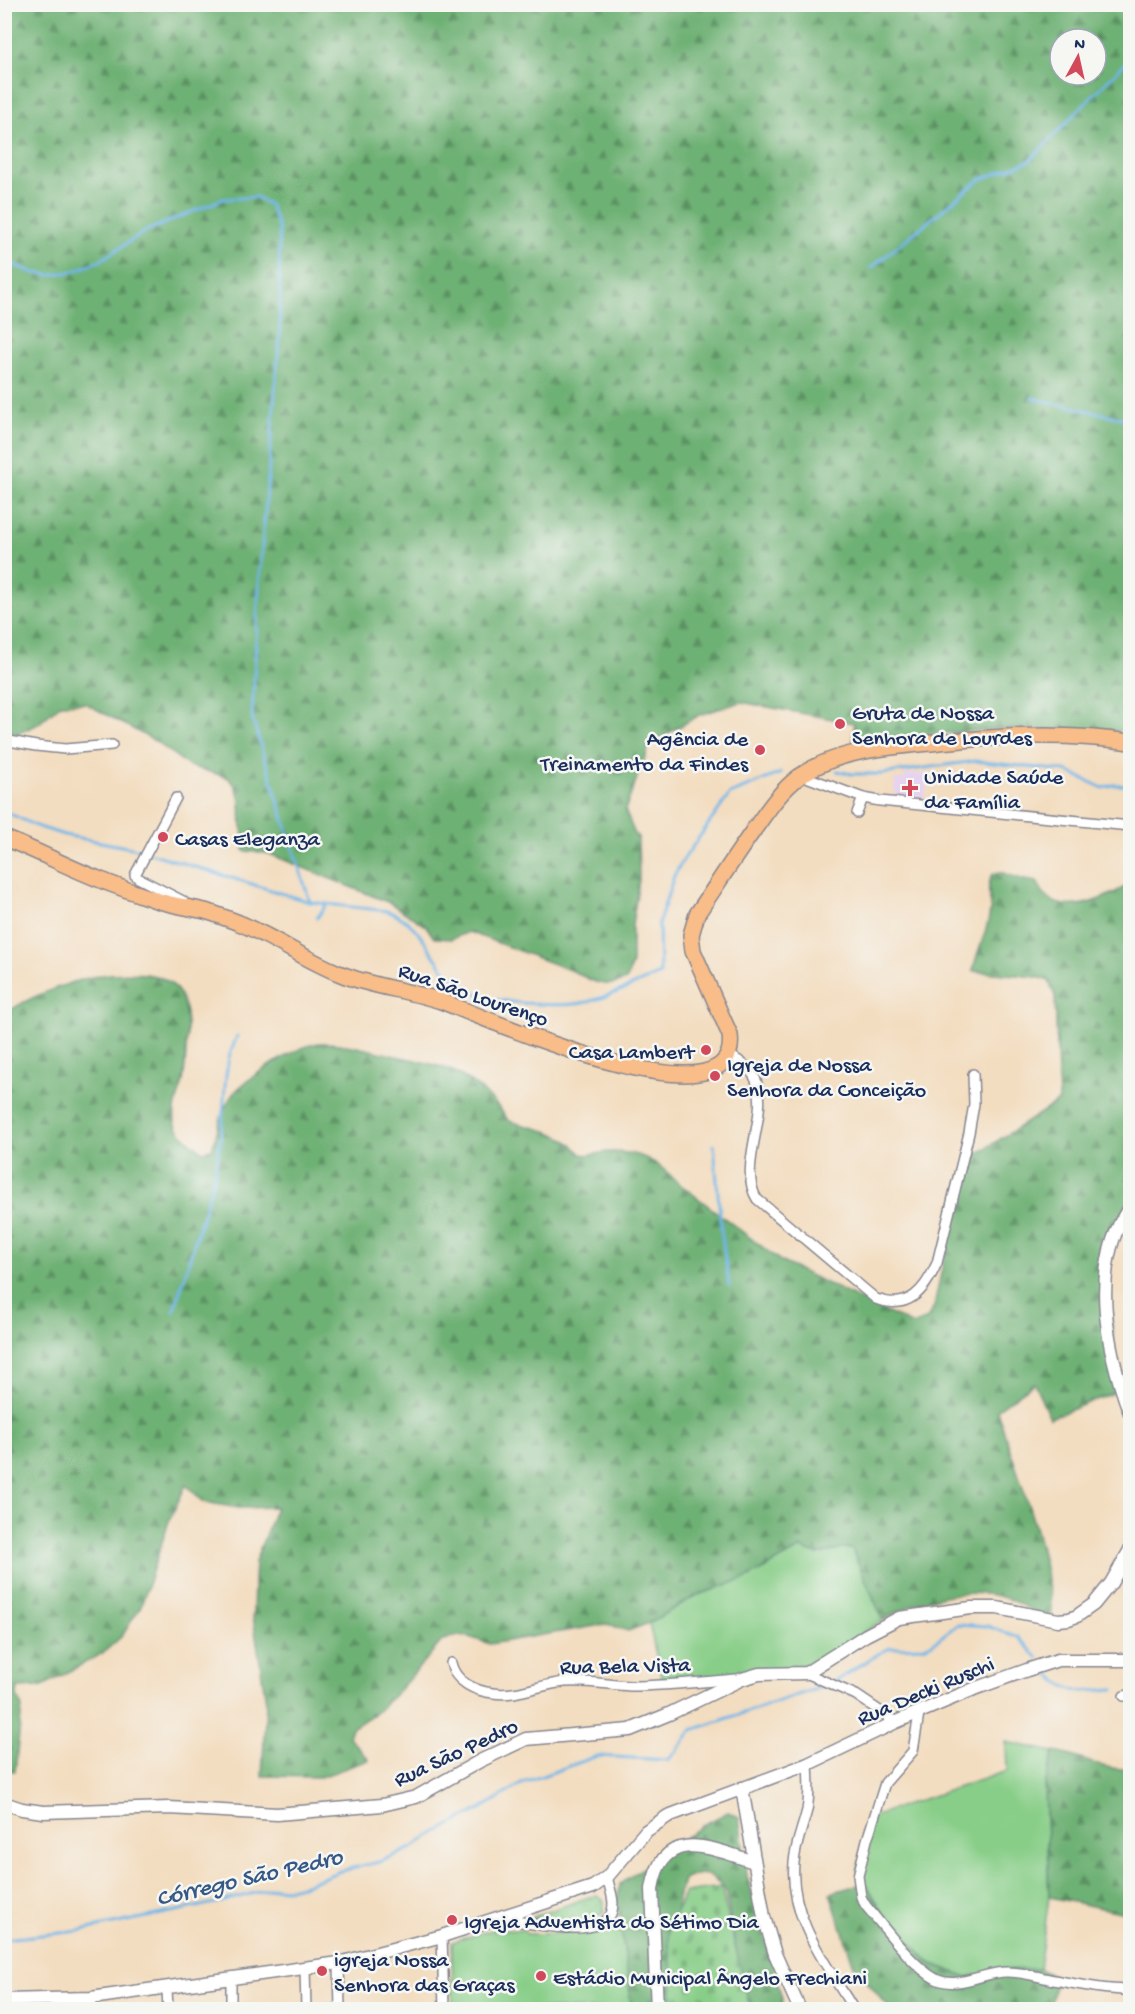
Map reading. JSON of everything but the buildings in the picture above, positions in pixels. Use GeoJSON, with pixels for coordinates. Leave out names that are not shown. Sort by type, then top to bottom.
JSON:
{"type":"FeatureCollection","features":[{"type":"Feature","properties":{"kind":"main road"},"geometry":{"type":"LineString","coordinates":[[730,1055],[732,1045],[730,1035],[693,951],[691,934],[693,925],[697,914],[778,796],[801,775],[822,764],[858,753],[886,747],[944,741],[1016,735],[1066,735],[1131,742]]}},
{"type":"Feature","properties":{"kind":"main road","name":"Rua São Lourenço"},"geometry":{"type":"LineString","coordinates":[[5,841],[158,901],[207,912],[254,930],[343,975],[438,1000],[590,1058],[667,1075],[712,1071],[730,1055]]}},
{"type":"Feature","properties":{"kind":"street"},"geometry":{"type":"LineString","coordinates":[[4,740],[65,749],[112,744]]}},
{"type":"Feature","properties":{"kind":"street"},"geometry":{"type":"LineString","coordinates":[[801,775],[862,798],[1131,826]]}},
{"type":"Feature","properties":{"kind":"street"},"geometry":{"type":"LineString","coordinates":[[176,798],[135,874],[138,878],[207,912]]}},
{"type":"Feature","properties":{"kind":"street"},"geometry":{"type":"LineString","coordinates":[[857,813],[862,798]]}},
{"type":"Feature","properties":{"kind":"street"},"geometry":{"type":"LineString","coordinates":[[730,1055],[747,1067],[755,1078],[758,1092],[751,1175],[753,1193],[757,1199],[876,1299],[890,1302],[908,1300],[919,1293],[932,1275],[937,1263],[969,1133],[974,1104],[973,1074]]}},
{"type":"Feature","properties":{"kind":"street"},"geometry":{"type":"LineString","coordinates":[[1131,1207],[1120,1222],[1113,1240],[1106,1292],[1107,1323],[1113,1357],[1131,1413]]}},
{"type":"Feature","properties":{"kind":"street"},"geometry":{"type":"LineString","coordinates":[[806,1673],[866,1635],[899,1618],[971,1608],[997,1608],[1058,1620],[1077,1616],[1094,1604],[1131,1550]]}},
{"type":"Feature","properties":{"kind":"street","name":"Rua Decki Ruschi"},"geometry":{"type":"LineString","coordinates":[[4,2000],[91,2004],[231,1978],[339,1963],[442,1936],[584,1891],[607,1877],[646,1831],[682,1810],[808,1764],[896,1722],[974,1689],[1058,1660],[1131,1660]]}},
{"type":"Feature","properties":{"kind":"street","name":"Rua Bela Vista"},"geometry":{"type":"LineString","coordinates":[[452,1663],[453,1670],[466,1685],[495,1694],[564,1682],[650,1686],[741,1679]]}},
{"type":"Feature","properties":{"kind":"street"},"geometry":{"type":"LineString","coordinates":[[806,1673],[873,1705],[896,1722]]}},
{"type":"Feature","properties":{"kind":"street","name":"Rua São Pedro"},"geometry":{"type":"LineString","coordinates":[[4,1803],[43,1812],[169,1808],[277,1814],[396,1803],[416,1797],[480,1761],[526,1739],[630,1730],[741,1679],[759,1674],[806,1673]]}},
{"type":"Feature","properties":{"kind":"street"},"geometry":{"type":"LineString","coordinates":[[919,1714],[913,1751],[885,1783],[867,1840],[858,1876],[859,1889],[866,1906],[918,1964],[934,1978],[942,1981],[961,1981],[1009,1972],[1101,1988],[1131,1990]]}},
{"type":"Feature","properties":{"kind":"street"},"geometry":{"type":"LineString","coordinates":[[808,1764],[807,1809],[794,1864],[796,1899],[801,1917],[854,2010]]}},
{"type":"Feature","properties":{"kind":"street"},"geometry":{"type":"LineString","coordinates":[[742,1788],[764,1917],[775,1954],[800,2010]]}},
{"type":"Feature","properties":{"kind":"street"},"geometry":{"type":"LineString","coordinates":[[657,2010],[652,1889],[656,1872],[664,1857],[679,1847],[691,1846],[704,1847],[754,1862]]}},
{"type":"Feature","properties":{"kind":"street"},"geometry":{"type":"LineString","coordinates":[[502,1917],[548,1927],[592,1926],[603,1923],[609,1918],[613,1902],[607,1877]]}},
{"type":"Feature","properties":{"kind":"street"},"geometry":{"type":"LineString","coordinates":[[442,1936],[444,2010]]}},
{"type":"Feature","properties":{"kind":"street"},"geometry":{"type":"LineString","coordinates":[[339,1963],[340,2010]]}},
{"type":"Feature","properties":{"kind":"street"},"geometry":{"type":"LineString","coordinates":[[305,1967],[306,2010]]}},
{"type":"Feature","properties":{"kind":"street"},"geometry":{"type":"LineString","coordinates":[[231,1978],[231,2010]]}},
{"type":"Feature","properties":{"kind":"street"},"geometry":{"type":"LineString","coordinates":[[167,1989],[168,2010]]}},
{"type":"Feature","properties":{"kind":"shaded area","name":"Unidade Saúde da Família"},"geometry":{"type":"Polygon","coordinates":[[[905,774],[932,774],[931,781],[927,781],[925,798],[894,794],[895,779],[904,780],[905,774]]]}},
{"type":"Feature","properties":{"kind":"green space"},"geometry":{"type":"Polygon","coordinates":[[[4,5],[1130,5],[1130,731],[997,729],[853,741],[854,723],[741,702],[699,715],[650,744],[625,810],[636,837],[638,836],[639,880],[632,926],[632,963],[627,979],[613,984],[594,982],[575,972],[469,932],[451,939],[434,938],[426,926],[390,903],[267,853],[244,851],[239,795],[234,784],[227,777],[189,766],[155,741],[85,703],[61,704],[38,724],[17,734],[5,732],[4,5]]]}},
{"type":"Feature","properties":{"kind":"green space"},"geometry":{"type":"Polygon","coordinates":[[[1000,872],[1037,882],[1048,898],[1068,905],[1090,902],[1130,884],[1130,1202],[1106,1262],[1118,1391],[1050,1418],[1034,1383],[997,1410],[1023,1487],[1045,1565],[1052,1618],[1005,1598],[974,1593],[926,1601],[883,1620],[852,1549],[842,1548],[818,1555],[801,1548],[749,1577],[695,1596],[649,1623],[628,1631],[607,1624],[490,1644],[469,1637],[455,1636],[442,1641],[378,1711],[352,1728],[349,1737],[369,1760],[321,1777],[262,1776],[266,1702],[253,1617],[254,1580],[255,1562],[276,1507],[238,1508],[204,1502],[186,1485],[169,1521],[141,1606],[122,1636],[103,1653],[41,1687],[18,1688],[17,1696],[22,1707],[15,1771],[5,1770],[4,1015],[40,994],[98,976],[144,974],[168,982],[177,990],[183,1001],[187,1035],[185,1069],[176,1105],[175,1121],[182,1133],[202,1151],[212,1149],[223,1112],[234,1093],[274,1063],[311,1045],[329,1043],[349,1045],[445,1068],[465,1078],[479,1089],[492,1100],[508,1120],[556,1135],[581,1154],[620,1152],[647,1158],[782,1262],[913,1325],[927,1319],[934,1307],[960,1181],[974,1156],[1059,1101],[1055,996],[1049,981],[1038,977],[973,971],[989,919],[990,879],[993,874],[1000,872]]]}},
{"type":"Feature","properties":{"kind":"green space"},"geometry":{"type":"Polygon","coordinates":[[[801,1548],[818,1555],[842,1548],[852,1549],[883,1620],[802,1673],[662,1682],[649,1623],[695,1596],[749,1577],[801,1548]]]}},
{"type":"Feature","properties":{"kind":"green space"},"geometry":{"type":"Polygon","coordinates":[[[1006,1742],[1054,1752],[1045,1784],[1049,1897],[1039,1969],[967,1977],[930,1963],[884,1914],[857,1869],[873,1816],[1007,1771],[1006,1742]]]}},
{"type":"Feature","properties":{"kind":"green space"},"geometry":{"type":"Polygon","coordinates":[[[1054,1752],[1101,1766],[1130,1769],[1130,1914],[1049,1897],[1045,1784],[1054,1752]]]}},
{"type":"Feature","properties":{"kind":"green space"},"geometry":{"type":"Polygon","coordinates":[[[728,1812],[739,1817],[747,1876],[785,2009],[747,2009],[725,1890],[711,1877],[702,1874],[683,1880],[677,1902],[677,2009],[632,2009],[617,1900],[620,1884],[705,1824],[728,1812]]]}},
{"type":"Feature","properties":{"kind":"green space"},"geometry":{"type":"Polygon","coordinates":[[[865,1883],[884,1914],[930,1963],[967,1977],[1000,1970],[1039,1969],[1052,1975],[1055,1985],[1050,2009],[890,2009],[854,1966],[830,1893],[865,1883]]]}},
{"type":"Feature","properties":{"kind":"green space"},"geometry":{"type":"Polygon","coordinates":[[[721,1887],[750,2009],[671,2009],[673,1982],[668,1931],[685,1892],[721,1887]]]}},
{"type":"Feature","properties":{"kind":"green space"},"geometry":{"type":"Polygon","coordinates":[[[597,1896],[604,1901],[604,1913],[587,1920],[527,1919],[589,1897],[597,1896]]]}},
{"type":"Feature","properties":{"kind":"green space","name":"Estádio Municipal Ângelo Frechiani"},"geometry":{"type":"Polygon","coordinates":[[[491,1930],[523,1930],[527,1934],[626,1932],[631,2009],[453,2009],[452,1942],[491,1930]]]}},
{"type":"Feature","properties":{"kind":"waterway"},"geometry":{"type":"LineString","coordinates":[[871,268],[979,180],[1029,161],[1130,58]]}},
{"type":"Feature","properties":{"kind":"waterway"},"geometry":{"type":"LineString","coordinates":[[4,261],[35,273],[51,275],[75,271],[101,260],[146,231],[223,199],[256,197],[270,205],[279,229],[280,333],[259,583],[252,718],[310,902]]}},
{"type":"Feature","properties":{"kind":"waterway"},"geometry":{"type":"LineString","coordinates":[[1032,398],[1130,420]]}},
{"type":"Feature","properties":{"kind":"waterway"},"geometry":{"type":"LineString","coordinates":[[837,771],[852,774],[881,774],[975,761],[1066,771],[1103,788],[1113,785],[1130,785]]}},
{"type":"Feature","properties":{"kind":"waterway"},"geometry":{"type":"LineString","coordinates":[[4,811],[36,826],[64,835],[137,849],[310,902],[387,911],[407,921],[448,973],[475,992],[486,997],[519,1003],[573,1004],[602,998],[660,974],[659,922],[674,876],[683,860],[730,794],[781,773]]}},
{"type":"Feature","properties":{"kind":"waterway"},"geometry":{"type":"LineString","coordinates":[[317,918],[327,904]]}},
{"type":"Feature","properties":{"kind":"waterway"},"geometry":{"type":"LineString","coordinates":[[174,1311],[214,1178],[221,1135],[226,1075],[229,1057],[237,1036]]}},
{"type":"Feature","properties":{"kind":"waterway"},"geometry":{"type":"LineString","coordinates":[[714,1145],[721,1229],[729,1286]]}},
{"type":"Feature","properties":{"kind":"waterway","name":"Córrego São Pedro"},"geometry":{"type":"LineString","coordinates":[[834,1682],[890,1648],[924,1647],[958,1624],[987,1626],[1018,1637],[1038,1658]]}},
{"type":"Feature","properties":{"kind":"waterway","name":"Córrego São Pedro"},"geometry":{"type":"LineString","coordinates":[[1048,1673],[1064,1686],[1078,1691],[1114,1689]]}},
{"type":"Feature","properties":{"kind":"waterway","name":"Córrego São Pedro"},"geometry":{"type":"LineString","coordinates":[[4,1939],[79,1931],[215,1903],[274,1888],[289,1889],[305,1885],[340,1871],[379,1862],[412,1848],[523,1783],[597,1756],[667,1760],[692,1730],[828,1685]]}},
{"type":"Feature","properties":{"kind":"place","name":"Gruta de Nossa Senhora de Lourdes"},"geometry":{"type":"Point","coordinates":[840,724]}},
{"type":"Feature","properties":{"kind":"place","name":"Agência de Treinamento da Findes"},"geometry":{"type":"Point","coordinates":[760,750]}},
{"type":"Feature","properties":{"kind":"place","name":"Unidade Saúde da Família"},"geometry":{"type":"Point","coordinates":[910,788]}},
{"type":"Feature","properties":{"kind":"place","name":"Casas Eleganza"},"geometry":{"type":"Point","coordinates":[163,837]}},
{"type":"Feature","properties":{"kind":"place","name":"Casa Lambert"},"geometry":{"type":"Point","coordinates":[706,1050]}},
{"type":"Feature","properties":{"kind":"place","name":"Igreja de Nossa Senhora da Conceição"},"geometry":{"type":"Point","coordinates":[715,1076]}},
{"type":"Feature","properties":{"kind":"place","name":"Igreja Adventista do Sétimo Dia"},"geometry":{"type":"Point","coordinates":[452,1920]}},
{"type":"Feature","properties":{"kind":"place","name":"igreja Nossa Senhora das Graças"},"geometry":{"type":"Point","coordinates":[322,1971]}},
{"type":"Feature","properties":{"kind":"place","name":"Estádio Municipal Ângelo Frechiani"},"geometry":{"type":"Point","coordinates":[541,1976]}}]}
